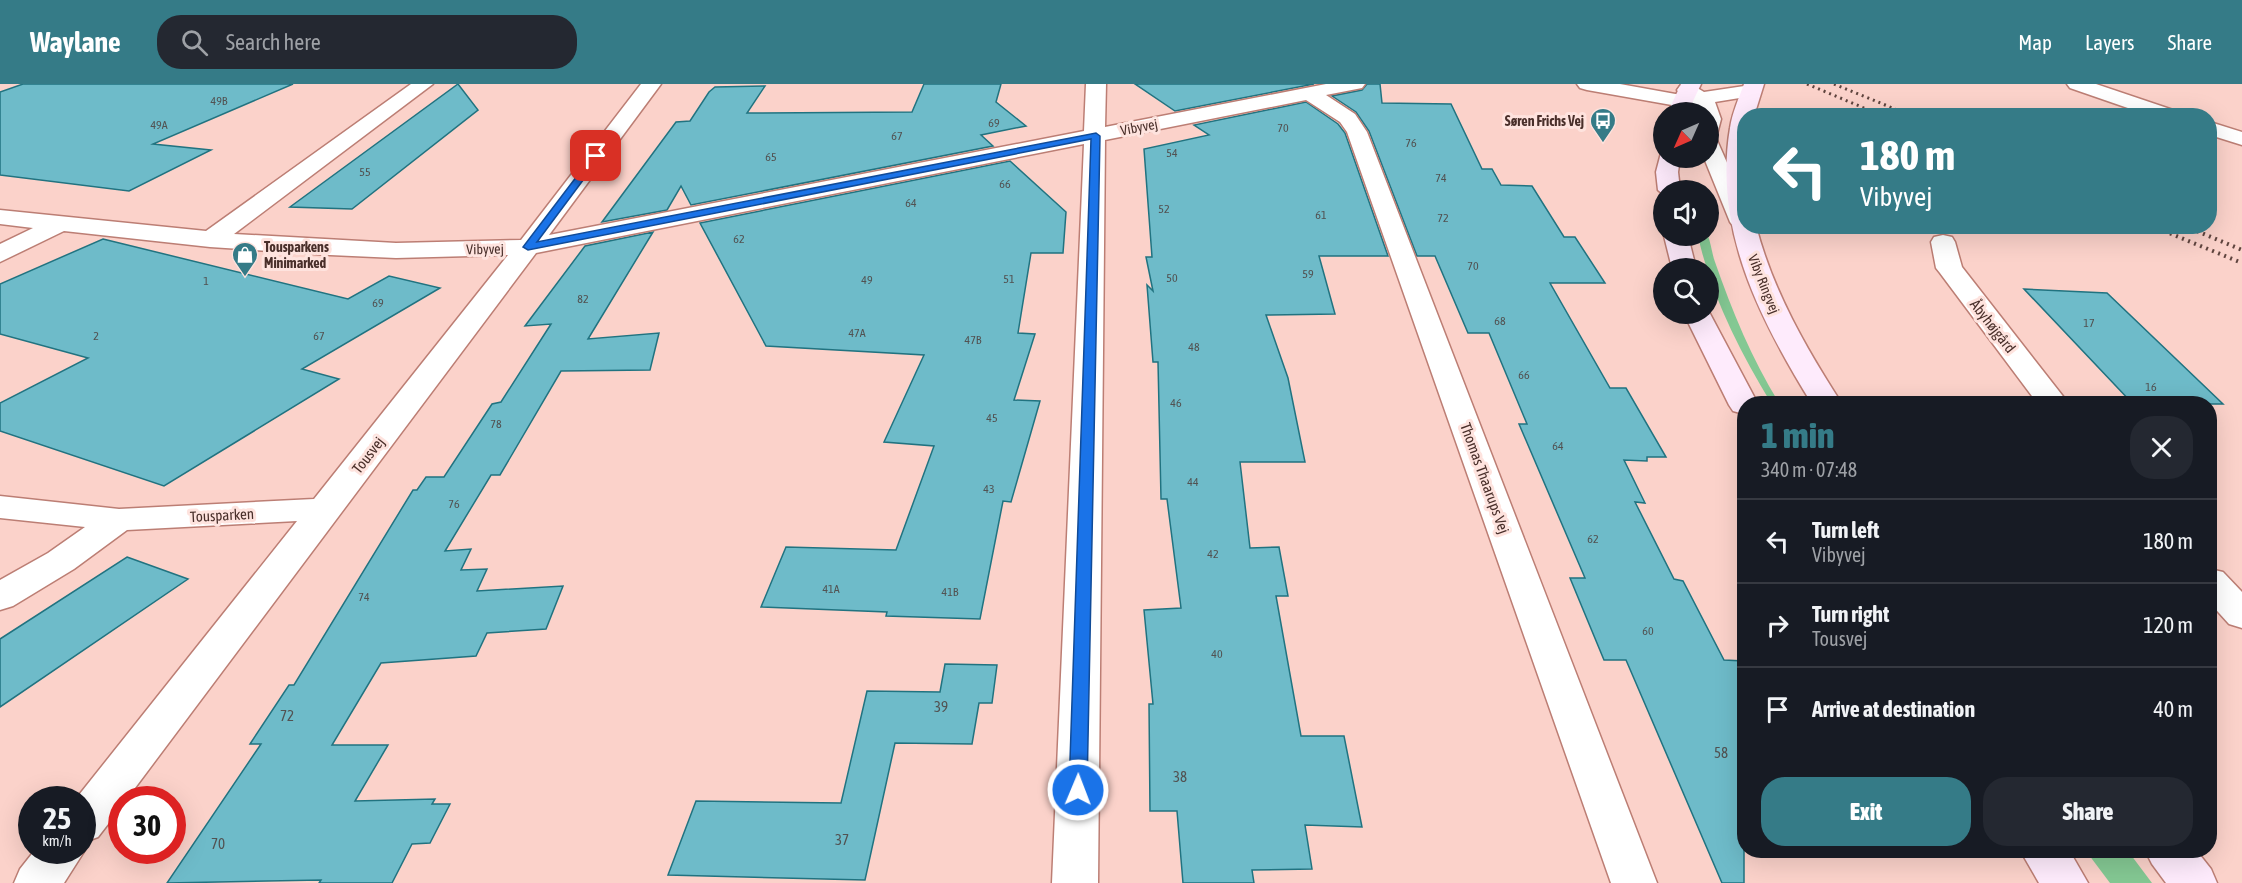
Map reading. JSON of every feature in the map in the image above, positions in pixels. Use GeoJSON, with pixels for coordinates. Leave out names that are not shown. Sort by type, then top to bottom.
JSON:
{"type":"FeatureCollection","features":[{"type":"Feature","properties":{"kind":"main road","name":"Viby Ringvej"},"geometry":{"type":"LineString","coordinates":[[1747,108],[1752,87]]}},
{"type":"Feature","properties":{"kind":"main road","name":"Viby Ringvej"},"geometry":{"type":"LineString","coordinates":[[1737,151],[1737,190]]}},
{"type":"Feature","properties":{"kind":"main road","name":"Viby Ringvej"},"geometry":{"type":"LineString","coordinates":[[1745,234],[1755,268],[1779,320],[1822,396]]}},
{"type":"Feature","properties":{"kind":"main road"},"geometry":{"type":"LineString","coordinates":[[1703,324],[1739,396]]}},
{"type":"Feature","properties":{"kind":"main road"},"geometry":{"type":"LineString","coordinates":[[2048,858],[2065,883]]}},
{"type":"Feature","properties":{"kind":"main road"},"geometry":{"type":"LineString","coordinates":[[2174,858],[2194,883]]}},
{"type":"Feature","properties":{"kind":"street"},"geometry":{"type":"LineString","coordinates":[[210,240],[423,84]]}},
{"type":"Feature","properties":{"kind":"street","name":"Tousvej"},"geometry":{"type":"LineString","coordinates":[[96,806],[528,247],[651,84]]}},
{"type":"Feature","properties":{"kind":"street"},"geometry":{"type":"LineString","coordinates":[[1075,883],[1096,84]]}},
{"type":"Feature","properties":{"kind":"street","name":"Vibyvej"},"geometry":{"type":"LineString","coordinates":[[0,217],[210,240],[321,247],[425,250],[528,247],[1355,84]]}},
{"type":"Feature","properties":{"kind":"street"},"geometry":{"type":"LineString","coordinates":[[1587,84],[1688,97],[1752,87]]}},
{"type":"Feature","properties":{"kind":"street"},"geometry":{"type":"LineString","coordinates":[[1652,84],[1688,97]]}},
{"type":"Feature","properties":{"kind":"street"},"geometry":{"type":"LineString","coordinates":[[2077,84],[2148,108]]}},
{"type":"Feature","properties":{"kind":"street","name":"Thomas Thaarups Vej"},"geometry":{"type":"LineString","coordinates":[[1309,93],[1348,118],[1357,132],[1634,883]]}},
{"type":"Feature","properties":{"kind":"street"},"geometry":{"type":"LineString","coordinates":[[2217,130],[2242,139]]}},
{"type":"Feature","properties":{"kind":"street"},"geometry":{"type":"LineString","coordinates":[[1719,168],[1737,210]]}},
{"type":"Feature","properties":{"kind":"street"},"geometry":{"type":"LineString","coordinates":[[0,254],[60,224]]}},
{"type":"Feature","properties":{"kind":"street","name":"Åbyhøjgård"},"geometry":{"type":"LineString","coordinates":[[1943,242],[1949,268],[2048,396]]}},
{"type":"Feature","properties":{"kind":"street","name":"Tousparken"},"geometry":{"type":"LineString","coordinates":[[0,507],[119,520],[326,509]]}},
{"type":"Feature","properties":{"kind":"street"},"geometry":{"type":"LineString","coordinates":[[0,597],[61,561],[119,520]]}},
{"type":"Feature","properties":{"kind":"street"},"geometry":{"type":"LineString","coordinates":[[2217,588],[2242,615]]}},
{"type":"Feature","properties":{"kind":"street"},"geometry":{"type":"LineString","coordinates":[[37,883],[51,864]]}},
{"type":"Feature","properties":{"kind":"green space"},"geometry":{"type":"Polygon","coordinates":[[[1701,246],[1711,246],[1714,258],[1704,258],[1701,246]]]}},
{"type":"Feature","properties":{"kind":"green space"},"geometry":{"type":"Polygon","coordinates":[[[1719,272],[1751,352],[1775,396],[1767,396],[1719,303],[1719,272]]]}},
{"type":"Feature","properties":{"kind":"green space"},"geometry":{"type":"Polygon","coordinates":[[[2091,858],[2133,858],[2152,883],[2110,883],[2091,858]]]}},
{"type":"Feature","properties":{"kind":"building"},"geometry":{"type":"Polygon","coordinates":[[[23,84],[293,84],[153,144],[211,150],[129,191],[0,175],[0,92],[23,84]]]}},
{"type":"Feature","properties":{"kind":"building"},"geometry":{"type":"Polygon","coordinates":[[[458,84],[478,110],[352,209],[290,207],[458,84]]]}},
{"type":"Feature","properties":{"kind":"building"},"geometry":{"type":"Polygon","coordinates":[[[924,84],[1001,84],[996,102],[1026,126],[981,135],[993,146],[691,205],[681,186],[667,210],[602,222],[676,122],[690,121],[709,92],[715,87],[765,86],[747,113],[912,112],[924,84]]]}},
{"type":"Feature","properties":{"kind":"building"},"geometry":{"type":"Polygon","coordinates":[[[1135,84],[1314,84],[1175,111],[1135,84]]]}},
{"type":"Feature","properties":{"kind":"building"},"geometry":{"type":"Polygon","coordinates":[[[1367,84],[1380,84],[1382,103],[1451,104],[1482,169],[1492,169],[1501,185],[1532,186],[1564,237],[1575,237],[1605,283],[1550,283],[1610,388],[1626,388],[1666,457],[1647,457],[1647,461],[1624,460],[1645,503],[1635,502],[1674,579],[1683,581],[1724,660],[1737,661],[1737,858],[1744,858],[1744,883],[1722,883],[1626,660],[1604,660],[1570,578],[1585,578],[1519,424],[1527,424],[1489,333],[1468,333],[1435,256],[1417,256],[1369,131],[1356,112],[1332,96],[1362,90],[1367,84]]]}},
{"type":"Feature","properties":{"kind":"building"},"geometry":{"type":"Polygon","coordinates":[[[1306,102],[1338,124],[1345,133],[1388,256],[1319,256],[1335,314],[1266,315],[1288,378],[1305,462],[1240,462],[1250,548],[1279,547],[1288,596],[1276,596],[1301,736],[1344,736],[1362,827],[1305,825],[1312,869],[1252,870],[1254,883],[1183,883],[1177,811],[1150,811],[1149,704],[1153,704],[1144,610],[1181,608],[1167,499],[1161,499],[1158,362],[1153,362],[1147,285],[1153,291],[1146,257],[1152,257],[1144,149],[1209,135],[1194,125],[1306,102]]]}},
{"type":"Feature","properties":{"kind":"building"},"geometry":{"type":"Polygon","coordinates":[[[1010,161],[1066,212],[1063,253],[1031,253],[1018,333],[1035,334],[1014,400],[1040,401],[1011,502],[1003,501],[980,619],[886,616],[887,612],[761,607],[786,547],[896,550],[934,446],[884,442],[924,355],[766,346],[700,223],[1010,161]]]}},
{"type":"Feature","properties":{"kind":"building"},"geometry":{"type":"Polygon","coordinates":[[[653,232],[588,339],[659,333],[650,370],[561,371],[500,475],[491,475],[445,551],[471,549],[461,570],[487,569],[477,591],[563,586],[546,629],[487,633],[476,656],[381,663],[332,745],[388,745],[355,801],[435,799],[432,804],[450,804],[430,843],[412,844],[392,883],[319,883],[321,880],[167,883],[180,864],[186,864],[186,855],[261,744],[250,744],[289,685],[294,685],[413,490],[417,490],[426,477],[444,477],[492,404],[501,402],[551,324],[525,326],[585,246],[653,232]]]}},
{"type":"Feature","properties":{"kind":"building"},"geometry":{"type":"Polygon","coordinates":[[[103,239],[348,299],[389,276],[440,288],[302,369],[339,379],[164,486],[0,431],[0,403],[88,358],[0,334],[0,284],[103,239]]]}},
{"type":"Feature","properties":{"kind":"building"},"geometry":{"type":"Polygon","coordinates":[[[2024,289],[2107,293],[2215,396],[2125,396],[2024,289]]]}},
{"type":"Feature","properties":{"kind":"building"},"geometry":{"type":"Polygon","coordinates":[[[127,557],[188,579],[0,707],[0,639],[127,557]]]}},
{"type":"Feature","properties":{"kind":"building"},"geometry":{"type":"Polygon","coordinates":[[[945,664],[997,665],[992,703],[979,703],[972,744],[895,743],[865,880],[668,875],[696,801],[841,803],[867,691],[940,692],[945,664]]]}},
{"type":"Feature","properties":{"kind":"railway"},"geometry":{"type":"LineString","coordinates":[[1807,84],[1864,108]]}},
{"type":"Feature","properties":{"kind":"railway"},"geometry":{"type":"LineString","coordinates":[[1834,84],[1892,108]]}},
{"type":"Feature","properties":{"kind":"railway"},"geometry":{"type":"LineString","coordinates":[[2171,234],[2242,263]]}},
{"type":"Feature","properties":{"kind":"railway"},"geometry":{"type":"LineString","coordinates":[[2204,234],[2242,250]]}},
{"type":"Feature","properties":{"kind":"place","name":"Søren Frichs Vej"},"geometry":{"type":"Point","coordinates":[1603,144]}},
{"type":"Feature","properties":{"kind":"place","name":"Tousparkens Minimarked"},"geometry":{"type":"Point","coordinates":[245,278]}},
{"type":"Feature","properties":{"kind":"route"},"geometry":{"type":"LineString","coordinates":[[596,156],[528,247],[1096,136],[1078,790]]}}]}
